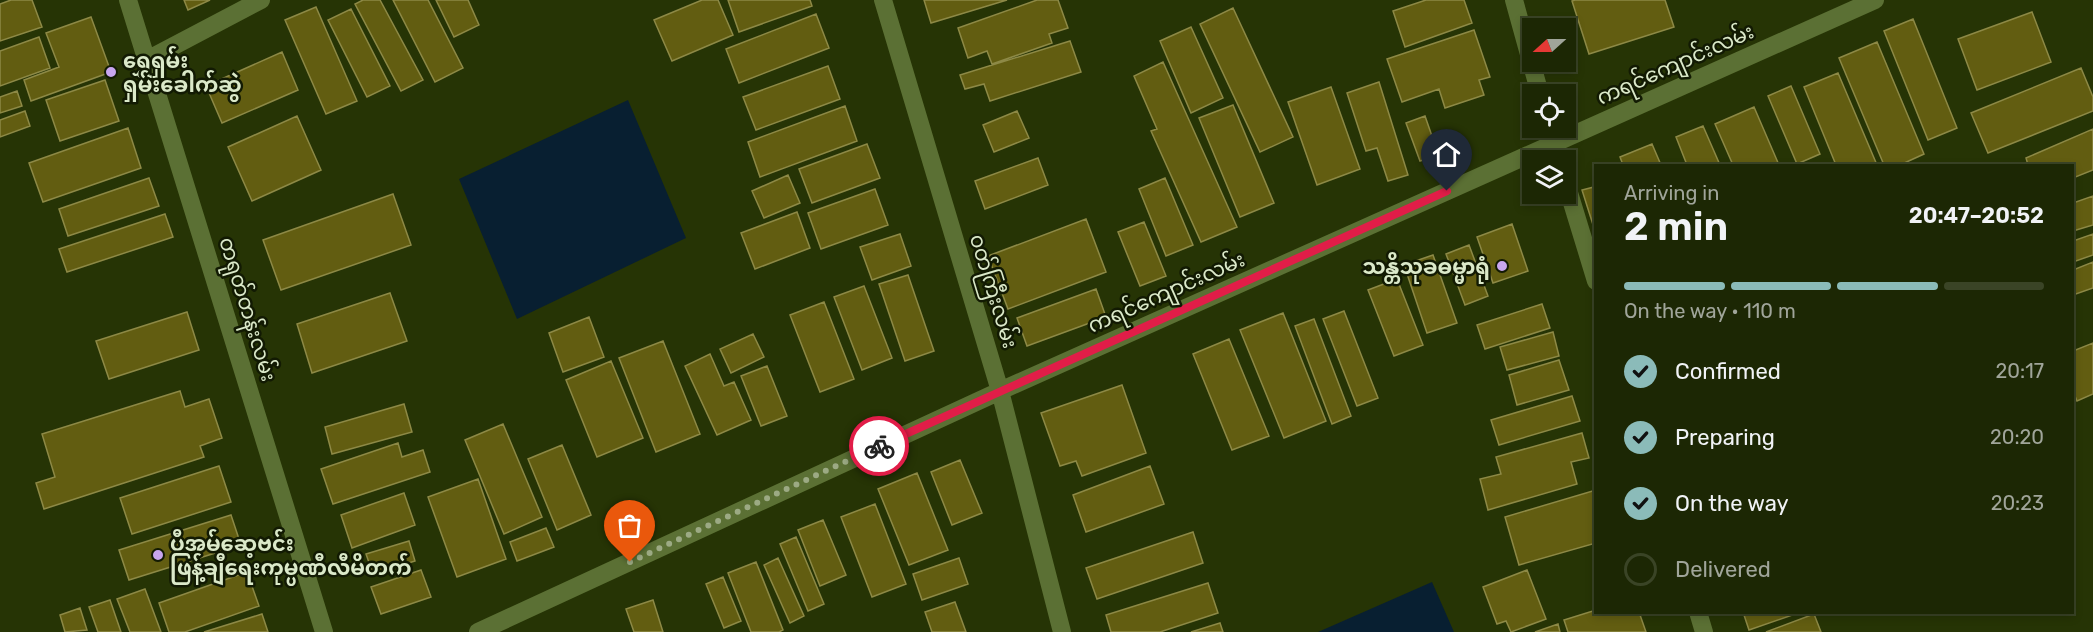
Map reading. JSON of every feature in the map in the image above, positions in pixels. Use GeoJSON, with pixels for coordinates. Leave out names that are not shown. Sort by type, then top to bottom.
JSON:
{"type":"FeatureCollection","features":[{"type":"Feature","properties":{"kind":"street","name":"တရုတ်တန်းလမ်း"},"geometry":{"type":"LineString","coordinates":[[128,0],[324,632]]}},
{"type":"Feature","properties":{"kind":"street"},"geometry":{"type":"LineString","coordinates":[[147,60],[261,0]]}},
{"type":"Feature","properties":{"kind":"street","name":"၀တ်ကြီးလမ်း"},"geometry":{"type":"LineString","coordinates":[[883,0],[1000,391],[1062,632]]}},
{"type":"Feature","properties":{"kind":"street"},"geometry":{"type":"LineString","coordinates":[[1514,0],[1537,84]]}},
{"type":"Feature","properties":{"kind":"street","name":"ကရင်ကျောင်းလမ်း"},"geometry":{"type":"LineString","coordinates":[[478,632],[1000,391],[1875,0]]}},
{"type":"Feature","properties":{"kind":"street"},"geometry":{"type":"LineString","coordinates":[[1572,204],[1594,274]]}},
{"type":"Feature","properties":{"kind":"street"},"geometry":{"type":"LineString","coordinates":[[1699,614],[1704,632]]}},
{"type":"Feature","properties":{"kind":"water"},"geometry":{"type":"Polygon","coordinates":[[[628,100],[686,238],[517,319],[459,179],[628,100]]]}},
{"type":"Feature","properties":{"kind":"water"},"geometry":{"type":"Polygon","coordinates":[[[1432,582],[1454,632],[1318,632],[1432,582]]]}},
{"type":"Feature","properties":{"kind":"building"},"geometry":{"type":"Polygon","coordinates":[[[11,0],[32,0],[42,27],[0,41],[0,4],[11,0]]]}},
{"type":"Feature","properties":{"kind":"building"},"geometry":{"type":"Polygon","coordinates":[[[184,0],[210,0],[188,10],[184,0]]]}},
{"type":"Feature","properties":{"kind":"building"},"geometry":{"type":"Polygon","coordinates":[[[363,0],[380,0],[423,80],[401,91],[355,4],[363,0]]]}},
{"type":"Feature","properties":{"kind":"building"},"geometry":{"type":"Polygon","coordinates":[[[393,0],[428,0],[463,68],[435,82],[393,0]]]}},
{"type":"Feature","properties":{"kind":"building"},"geometry":{"type":"Polygon","coordinates":[[[436,0],[468,0],[479,25],[454,37],[436,0]]]}},
{"type":"Feature","properties":{"kind":"building"},"geometry":{"type":"Polygon","coordinates":[[[702,0],[718,0],[733,35],[672,61],[654,20],[702,0]]]}},
{"type":"Feature","properties":{"kind":"building"},"geometry":{"type":"Polygon","coordinates":[[[728,0],[810,0],[812,6],[739,32],[728,0]]]}},
{"type":"Feature","properties":{"kind":"building"},"geometry":{"type":"Polygon","coordinates":[[[924,0],[1007,0],[931,23],[924,0]]]}},
{"type":"Feature","properties":{"kind":"building"},"geometry":{"type":"Polygon","coordinates":[[[1037,0],[1058,0],[1068,28],[1049,34],[1052,43],[992,64],[987,51],[968,58],[958,28],[1037,0]]]}},
{"type":"Feature","properties":{"kind":"building"},"geometry":{"type":"Polygon","coordinates":[[[1426,0],[1464,0],[1472,23],[1405,47],[1393,11],[1426,0]]]}},
{"type":"Feature","properties":{"kind":"building"},"geometry":{"type":"Polygon","coordinates":[[[1665,0],[1674,27],[1589,54],[1572,1],[1665,0]]]}},
{"type":"Feature","properties":{"kind":"building"},"geometry":{"type":"Polygon","coordinates":[[[316,7],[357,101],[326,114],[285,20],[316,7]]]}},
{"type":"Feature","properties":{"kind":"building"},"geometry":{"type":"Polygon","coordinates":[[[1233,8],[1293,137],[1260,152],[1200,24],[1233,8]]]}},
{"type":"Feature","properties":{"kind":"building"},"geometry":{"type":"Polygon","coordinates":[[[351,9],[390,86],[367,97],[328,20],[351,9]]]}},
{"type":"Feature","properties":{"kind":"building"},"geometry":{"type":"Polygon","coordinates":[[[2032,12],[2051,62],[1977,90],[1958,39],[2032,12]]]}},
{"type":"Feature","properties":{"kind":"building"},"geometry":{"type":"Polygon","coordinates":[[[816,14],[829,48],[739,83],[726,49],[816,14]]]}},
{"type":"Feature","properties":{"kind":"building"},"geometry":{"type":"Polygon","coordinates":[[[91,17],[111,72],[31,101],[24,80],[59,67],[46,33],[91,17]]]}},
{"type":"Feature","properties":{"kind":"building"},"geometry":{"type":"Polygon","coordinates":[[[1913,19],[1957,128],[1928,140],[1884,31],[1913,19]]]}},
{"type":"Feature","properties":{"kind":"building"},"geometry":{"type":"Polygon","coordinates":[[[1191,27],[1223,98],[1191,113],[1160,41],[1191,27]]]}},
{"type":"Feature","properties":{"kind":"building"},"geometry":{"type":"Polygon","coordinates":[[[1474,30],[1490,77],[1479,80],[1484,95],[1445,108],[1439,89],[1402,102],[1387,59],[1474,30]]]}},
{"type":"Feature","properties":{"kind":"building"},"geometry":{"type":"Polygon","coordinates":[[[39,37],[50,68],[0,86],[0,51],[39,37]]]}},
{"type":"Feature","properties":{"kind":"building"},"geometry":{"type":"Polygon","coordinates":[[[1070,41],[1081,72],[990,101],[984,84],[965,89],[960,75],[1070,41]]]}},
{"type":"Feature","properties":{"kind":"building"},"geometry":{"type":"Polygon","coordinates":[[[1877,42],[1924,154],[1902,164],[1884,164],[1839,58],[1877,42]]]}},
{"type":"Feature","properties":{"kind":"building"},"geometry":{"type":"Polygon","coordinates":[[[282,52],[298,90],[222,123],[206,86],[282,52]]]}},
{"type":"Feature","properties":{"kind":"building"},"geometry":{"type":"Polygon","coordinates":[[[1163,62],[1237,227],[1201,242],[1151,131],[1157,129],[1134,76],[1163,62]]]}},
{"type":"Feature","properties":{"kind":"building"},"geometry":{"type":"Polygon","coordinates":[[[828,66],[840,99],[756,130],[743,97],[828,66]]]}},
{"type":"Feature","properties":{"kind":"building"},"geometry":{"type":"Polygon","coordinates":[[[2081,68],[2093,97],[2093,111],[1988,153],[1971,113],[2081,68]]]}},
{"type":"Feature","properties":{"kind":"building"},"geometry":{"type":"Polygon","coordinates":[[[1838,73],[1877,164],[1836,164],[1804,87],[1838,73]]]}},
{"type":"Feature","properties":{"kind":"building"},"geometry":{"type":"Polygon","coordinates":[[[105,80],[119,121],[60,141],[46,100],[105,80]]]}},
{"type":"Feature","properties":{"kind":"building"},"geometry":{"type":"Polygon","coordinates":[[[1379,82],[1408,175],[1388,181],[1377,148],[1366,151],[1347,93],[1379,82]]]}},
{"type":"Feature","properties":{"kind":"building"},"geometry":{"type":"Polygon","coordinates":[[[1791,86],[1820,154],[1797,164],[1768,96],[1791,86]]]}},
{"type":"Feature","properties":{"kind":"building"},"geometry":{"type":"Polygon","coordinates":[[[1331,87],[1360,169],[1317,185],[1288,102],[1331,87]]]}},
{"type":"Feature","properties":{"kind":"building"},"geometry":{"type":"Polygon","coordinates":[[[17,91],[22,106],[0,113],[0,97],[17,91]]]}},
{"type":"Feature","properties":{"kind":"building"},"geometry":{"type":"Polygon","coordinates":[[[1233,105],[1274,203],[1240,217],[1199,118],[1233,105]]]}},
{"type":"Feature","properties":{"kind":"building"},"geometry":{"type":"Polygon","coordinates":[[[845,106],[857,141],[760,177],[748,142],[845,106]]]}},
{"type":"Feature","properties":{"kind":"building"},"geometry":{"type":"Polygon","coordinates":[[[1754,107],[1779,164],[1733,164],[1715,124],[1754,107]]]}},
{"type":"Feature","properties":{"kind":"building"},"geometry":{"type":"Polygon","coordinates":[[[25,111],[30,126],[0,137],[0,120],[25,111]]]}},
{"type":"Feature","properties":{"kind":"building"},"geometry":{"type":"Polygon","coordinates":[[[1017,111],[1029,138],[994,152],[983,125],[1017,111]]]}},
{"type":"Feature","properties":{"kind":"building"},"geometry":{"type":"Polygon","coordinates":[[[297,116],[321,170],[252,201],[228,147],[297,116]]]}},
{"type":"Feature","properties":{"kind":"building"},"geometry":{"type":"Polygon","coordinates":[[[1425,116],[1433,139],[1453,132],[1459,148],[1420,161],[1406,123],[1425,116]]]}},
{"type":"Feature","properties":{"kind":"building"},"geometry":{"type":"Polygon","coordinates":[[[1703,126],[1720,164],[1687,164],[1676,137],[1703,126]]]}},
{"type":"Feature","properties":{"kind":"building"},"geometry":{"type":"Polygon","coordinates":[[[128,128],[141,168],[43,202],[29,163],[128,128]]]}},
{"type":"Feature","properties":{"kind":"building"},"geometry":{"type":"Polygon","coordinates":[[[2093,129],[2093,170],[2074,178],[2074,164],[2028,164],[2026,158],[2093,129]]]}},
{"type":"Feature","properties":{"kind":"building"},"geometry":{"type":"Polygon","coordinates":[[[867,144],[880,178],[812,203],[799,169],[867,144]]]}},
{"type":"Feature","properties":{"kind":"building"},"geometry":{"type":"Polygon","coordinates":[[[1652,144],[1661,164],[1623,164],[1620,157],[1652,144]]]}},
{"type":"Feature","properties":{"kind":"building"},"geometry":{"type":"Polygon","coordinates":[[[1038,158],[1048,185],[985,209],[975,181],[1038,158]]]}},
{"type":"Feature","properties":{"kind":"building"},"geometry":{"type":"Polygon","coordinates":[[[788,175],[800,203],[764,218],[752,191],[788,175]]]}},
{"type":"Feature","properties":{"kind":"building"},"geometry":{"type":"Polygon","coordinates":[[[149,178],[159,206],[68,236],[59,209],[149,178]]]}},
{"type":"Feature","properties":{"kind":"building"},"geometry":{"type":"Polygon","coordinates":[[[1165,178],[1193,245],[1166,256],[1139,189],[1165,178]]]}},
{"type":"Feature","properties":{"kind":"building"},"geometry":{"type":"Polygon","coordinates":[[[1594,187],[1594,228],[1582,190],[1594,187]]]}},
{"type":"Feature","properties":{"kind":"building"},"geometry":{"type":"Polygon","coordinates":[[[875,189],[888,225],[821,249],[808,213],[875,189]]]}},
{"type":"Feature","properties":{"kind":"building"},"geometry":{"type":"Polygon","coordinates":[[[393,194],[411,245],[281,290],[263,240],[393,194]]]}},
{"type":"Feature","properties":{"kind":"building"},"geometry":{"type":"Polygon","coordinates":[[[2093,196],[2093,225],[2074,231],[2074,203],[2093,196]]]}},
{"type":"Feature","properties":{"kind":"building"},"geometry":{"type":"Polygon","coordinates":[[[797,212],[810,248],[755,269],[741,233],[797,212]]]}},
{"type":"Feature","properties":{"kind":"building"},"geometry":{"type":"Polygon","coordinates":[[[165,214],[173,237],[67,272],[59,249],[165,214]]]}},
{"type":"Feature","properties":{"kind":"building"},"geometry":{"type":"Polygon","coordinates":[[[1086,219],[1106,272],[1008,309],[988,256],[1086,219]]]}},
{"type":"Feature","properties":{"kind":"building"},"geometry":{"type":"Polygon","coordinates":[[[1144,222],[1166,276],[1140,286],[1118,232],[1144,222]]]}},
{"type":"Feature","properties":{"kind":"building"},"geometry":{"type":"Polygon","coordinates":[[[1512,224],[1528,271],[1493,283],[1477,237],[1512,224]]]}},
{"type":"Feature","properties":{"kind":"building"},"geometry":{"type":"Polygon","coordinates":[[[900,234],[911,266],[872,280],[860,247],[900,234]]]}},
{"type":"Feature","properties":{"kind":"building"},"geometry":{"type":"Polygon","coordinates":[[[2093,234],[2093,255],[2074,262],[2074,241],[2093,234]]]}},
{"type":"Feature","properties":{"kind":"building"},"geometry":{"type":"Polygon","coordinates":[[[1469,245],[1488,296],[1465,305],[1446,254],[1469,245]]]}},
{"type":"Feature","properties":{"kind":"building"},"geometry":{"type":"Polygon","coordinates":[[[1433,255],[1457,323],[1427,333],[1404,265],[1433,255]]]}},
{"type":"Feature","properties":{"kind":"building"},"geometry":{"type":"Polygon","coordinates":[[[2093,262],[2093,288],[2074,295],[2074,270],[2093,262]]]}},
{"type":"Feature","properties":{"kind":"building"},"geometry":{"type":"Polygon","coordinates":[[[908,275],[934,351],[905,361],[879,284],[908,275]]]}},
{"type":"Feature","properties":{"kind":"building"},"geometry":{"type":"Polygon","coordinates":[[[1397,279],[1423,345],[1394,356],[1368,290],[1397,279]]]}},
{"type":"Feature","properties":{"kind":"building"},"geometry":{"type":"Polygon","coordinates":[[[864,286],[892,358],[862,370],[834,297],[864,286]]]}},
{"type":"Feature","properties":{"kind":"building"},"geometry":{"type":"Polygon","coordinates":[[[1096,289],[1106,317],[1027,346],[1017,318],[1096,289]]]}},
{"type":"Feature","properties":{"kind":"building"},"geometry":{"type":"Polygon","coordinates":[[[390,293],[407,341],[312,373],[297,324],[390,293]]]}},
{"type":"Feature","properties":{"kind":"building"},"geometry":{"type":"Polygon","coordinates":[[[824,302],[854,379],[820,392],[790,315],[824,302]]]}},
{"type":"Feature","properties":{"kind":"building"},"geometry":{"type":"Polygon","coordinates":[[[1542,304],[1550,328],[1485,349],[1477,325],[1542,304]]]}},
{"type":"Feature","properties":{"kind":"building"},"geometry":{"type":"Polygon","coordinates":[[[1344,311],[1378,398],[1357,406],[1323,319],[1344,311]]]}},
{"type":"Feature","properties":{"kind":"building"},"geometry":{"type":"Polygon","coordinates":[[[187,312],[199,350],[109,379],[96,341],[187,312]]]}},
{"type":"Feature","properties":{"kind":"building"},"geometry":{"type":"Polygon","coordinates":[[[1283,313],[1326,421],[1284,438],[1240,330],[1283,313]]]}},
{"type":"Feature","properties":{"kind":"building"},"geometry":{"type":"Polygon","coordinates":[[[589,317],[604,357],[563,372],[549,333],[589,317]]]}},
{"type":"Feature","properties":{"kind":"building"},"geometry":{"type":"Polygon","coordinates":[[[1314,319],[1351,416],[1332,424],[1295,326],[1314,319]]]}},
{"type":"Feature","properties":{"kind":"building"},"geometry":{"type":"Polygon","coordinates":[[[1553,332],[1559,356],[1507,370],[1500,347],[1553,332]]]}},
{"type":"Feature","properties":{"kind":"building"},"geometry":{"type":"Polygon","coordinates":[[[753,334],[764,357],[731,373],[720,349],[753,334]]]}},
{"type":"Feature","properties":{"kind":"building"},"geometry":{"type":"Polygon","coordinates":[[[1229,339],[1269,436],[1232,450],[1193,354],[1229,339]]]}},
{"type":"Feature","properties":{"kind":"building"},"geometry":{"type":"Polygon","coordinates":[[[663,341],[700,434],[656,452],[619,358],[663,341]]]}},
{"type":"Feature","properties":{"kind":"building"},"geometry":{"type":"Polygon","coordinates":[[[2093,343],[2093,394],[2077,401],[2074,394],[2074,351],[2093,343]]]}},
{"type":"Feature","properties":{"kind":"building"},"geometry":{"type":"Polygon","coordinates":[[[710,354],[724,386],[734,382],[751,420],[717,435],[685,366],[710,354]]]}},
{"type":"Feature","properties":{"kind":"building"},"geometry":{"type":"Polygon","coordinates":[[[1559,360],[1569,390],[1517,405],[1509,375],[1559,360]]]}},
{"type":"Feature","properties":{"kind":"building"},"geometry":{"type":"Polygon","coordinates":[[[611,361],[643,438],[597,457],[566,380],[611,361]]]}},
{"type":"Feature","properties":{"kind":"building"},"geometry":{"type":"Polygon","coordinates":[[[767,366],[787,416],[761,426],[741,376],[767,366]]]}},
{"type":"Feature","properties":{"kind":"building"},"geometry":{"type":"Polygon","coordinates":[[[1122,385],[1146,453],[1082,476],[1076,461],[1060,466],[1041,413],[1122,385]]]}},
{"type":"Feature","properties":{"kind":"building"},"geometry":{"type":"Polygon","coordinates":[[[180,391],[185,407],[209,399],[222,438],[200,446],[204,457],[44,509],[36,483],[55,477],[42,434],[180,391]]]}},
{"type":"Feature","properties":{"kind":"building"},"geometry":{"type":"Polygon","coordinates":[[[1572,396],[1580,421],[1499,445],[1491,420],[1572,396]]]}},
{"type":"Feature","properties":{"kind":"building"},"geometry":{"type":"Polygon","coordinates":[[[404,404],[412,432],[332,454],[325,427],[404,404]]]}},
{"type":"Feature","properties":{"kind":"building"},"geometry":{"type":"Polygon","coordinates":[[[503,424],[542,517],[504,534],[465,440],[503,424]]]}},
{"type":"Feature","properties":{"kind":"building"},"geometry":{"type":"Polygon","coordinates":[[[1582,433],[1589,458],[1571,462],[1577,484],[1488,510],[1480,479],[1501,474],[1496,457],[1582,433]]]}},
{"type":"Feature","properties":{"kind":"building"},"geometry":{"type":"Polygon","coordinates":[[[398,443],[402,457],[423,450],[430,472],[333,504],[321,469],[398,443]]]}},
{"type":"Feature","properties":{"kind":"building"},"geometry":{"type":"Polygon","coordinates":[[[562,445],[591,515],[557,530],[528,459],[562,445]]]}},
{"type":"Feature","properties":{"kind":"building"},"geometry":{"type":"Polygon","coordinates":[[[960,460],[982,513],[952,525],[931,472],[960,460]]]}},
{"type":"Feature","properties":{"kind":"building"},"geometry":{"type":"Polygon","coordinates":[[[219,466],[231,502],[132,534],[120,498],[219,466]]]}},
{"type":"Feature","properties":{"kind":"building"},"geometry":{"type":"Polygon","coordinates":[[[1150,466],[1164,504],[1086,532],[1073,495],[1150,466]]]}},
{"type":"Feature","properties":{"kind":"building"},"geometry":{"type":"Polygon","coordinates":[[[917,473],[948,550],[909,565],[878,489],[917,473]]]}},
{"type":"Feature","properties":{"kind":"building"},"geometry":{"type":"Polygon","coordinates":[[[478,479],[506,559],[457,577],[428,497],[478,479]]]}},
{"type":"Feature","properties":{"kind":"building"},"geometry":{"type":"Polygon","coordinates":[[[1594,491],[1594,544],[1519,565],[1505,517],[1594,491]]]}},
{"type":"Feature","properties":{"kind":"building"},"geometry":{"type":"Polygon","coordinates":[[[404,493],[415,525],[352,548],[341,515],[404,493]]]}},
{"type":"Feature","properties":{"kind":"building"},"geometry":{"type":"Polygon","coordinates":[[[875,504],[906,584],[872,597],[841,517],[875,504]]]}},
{"type":"Feature","properties":{"kind":"building"},"geometry":{"type":"Polygon","coordinates":[[[231,515],[241,545],[129,580],[119,550],[231,515]]]}},
{"type":"Feature","properties":{"kind":"building"},"geometry":{"type":"Polygon","coordinates":[[[823,520],[846,575],[820,586],[798,530],[823,520]]]}},
{"type":"Feature","properties":{"kind":"building"},"geometry":{"type":"Polygon","coordinates":[[[546,528],[554,547],[517,561],[510,542],[546,528]]]}},
{"type":"Feature","properties":{"kind":"building"},"geometry":{"type":"Polygon","coordinates":[[[1193,532],[1203,563],[1097,599],[1086,568],[1193,532]]]}},
{"type":"Feature","properties":{"kind":"building"},"geometry":{"type":"Polygon","coordinates":[[[796,537],[824,604],[808,611],[780,544],[796,537]]]}},
{"type":"Feature","properties":{"kind":"building"},"geometry":{"type":"Polygon","coordinates":[[[409,541],[415,561],[373,574],[366,554],[409,541]]]}},
{"type":"Feature","properties":{"kind":"building"},"geometry":{"type":"Polygon","coordinates":[[[778,558],[804,616],[790,623],[764,565],[778,558]]]}},
{"type":"Feature","properties":{"kind":"building"},"geometry":{"type":"Polygon","coordinates":[[[959,558],[968,584],[922,600],[913,574],[959,558]]]}},
{"type":"Feature","properties":{"kind":"building"},"geometry":{"type":"Polygon","coordinates":[[[756,562],[783,630],[779,632],[751,632],[728,573],[756,562]]]}},
{"type":"Feature","properties":{"kind":"building"},"geometry":{"type":"Polygon","coordinates":[[[421,570],[431,597],[381,614],[371,587],[421,570]]]}},
{"type":"Feature","properties":{"kind":"building"},"geometry":{"type":"Polygon","coordinates":[[[1527,570],[1546,619],[1511,632],[1506,621],[1497,624],[1483,587],[1527,570]]]}},
{"type":"Feature","properties":{"kind":"building"},"geometry":{"type":"Polygon","coordinates":[[[247,572],[259,606],[185,632],[169,632],[159,603],[247,572]]]}},
{"type":"Feature","properties":{"kind":"building"},"geometry":{"type":"Polygon","coordinates":[[[723,577],[741,621],[724,628],[706,584],[723,577]]]}},
{"type":"Feature","properties":{"kind":"building"},"geometry":{"type":"Polygon","coordinates":[[[1208,583],[1218,613],[1160,632],[1111,632],[1106,615],[1208,583]]]}},
{"type":"Feature","properties":{"kind":"building"},"geometry":{"type":"Polygon","coordinates":[[[145,589],[161,632],[130,632],[117,599],[145,589]]]}},
{"type":"Feature","properties":{"kind":"building"},"geometry":{"type":"Polygon","coordinates":[[[110,600],[121,632],[98,632],[89,607],[110,600]]]}},
{"type":"Feature","properties":{"kind":"building"},"geometry":{"type":"Polygon","coordinates":[[[653,600],[663,632],[634,632],[626,609],[653,600]]]}},
{"type":"Feature","properties":{"kind":"building"},"geometry":{"type":"Polygon","coordinates":[[[955,602],[966,632],[932,632],[925,612],[955,602]]]}},
{"type":"Feature","properties":{"kind":"building"},"geometry":{"type":"Polygon","coordinates":[[[80,608],[87,630],[65,632],[60,615],[80,608]]]}},
{"type":"Feature","properties":{"kind":"building"},"geometry":{"type":"Polygon","coordinates":[[[1594,611],[1594,614],[1640,614],[1646,632],[1568,632],[1564,620],[1594,611]]]}},
{"type":"Feature","properties":{"kind":"building"},"geometry":{"type":"Polygon","coordinates":[[[262,614],[268,632],[204,632],[262,614]]]}},
{"type":"Feature","properties":{"kind":"building"},"geometry":{"type":"Polygon","coordinates":[[[1744,614],[1795,614],[1749,630],[1744,614]]]}},
{"type":"Feature","properties":{"kind":"building"},"geometry":{"type":"Polygon","coordinates":[[[1814,614],[1821,632],[1766,632],[1814,614]]]}},
{"type":"Feature","properties":{"kind":"building"},"geometry":{"type":"Polygon","coordinates":[[[1220,623],[1223,632],[1191,632],[1220,623]]]}},
{"type":"Feature","properties":{"kind":"building"},"geometry":{"type":"Polygon","coordinates":[[[1558,624],[1560,632],[1535,632],[1558,624]]]}},
{"type":"Feature","properties":{"kind":"way so far"},"geometry":{"type":"LineString","coordinates":[[630,562],[879,446]]}},
{"type":"Feature","properties":{"kind":"place","name":"ရွှေရှမ်း ရှမ်းခေါက်ဆွဲ"},"geometry":{"type":"Point","coordinates":[111,72]}},
{"type":"Feature","properties":{"kind":"place","name":"သန္တိသုခဓမ္မာရုံ"},"geometry":{"type":"Point","coordinates":[1502,266]}},
{"type":"Feature","properties":{"kind":"place","name":"ပီအမ်ဆေ့ဗင်း ဖြန့်ချီရေးကုမ္ပဏီလီမိတက်"},"geometry":{"type":"Point","coordinates":[158,555]}},
{"type":"Feature","properties":{"kind":"route"},"geometry":{"type":"LineString","coordinates":[[879,446],[1447,191]]}}]}
